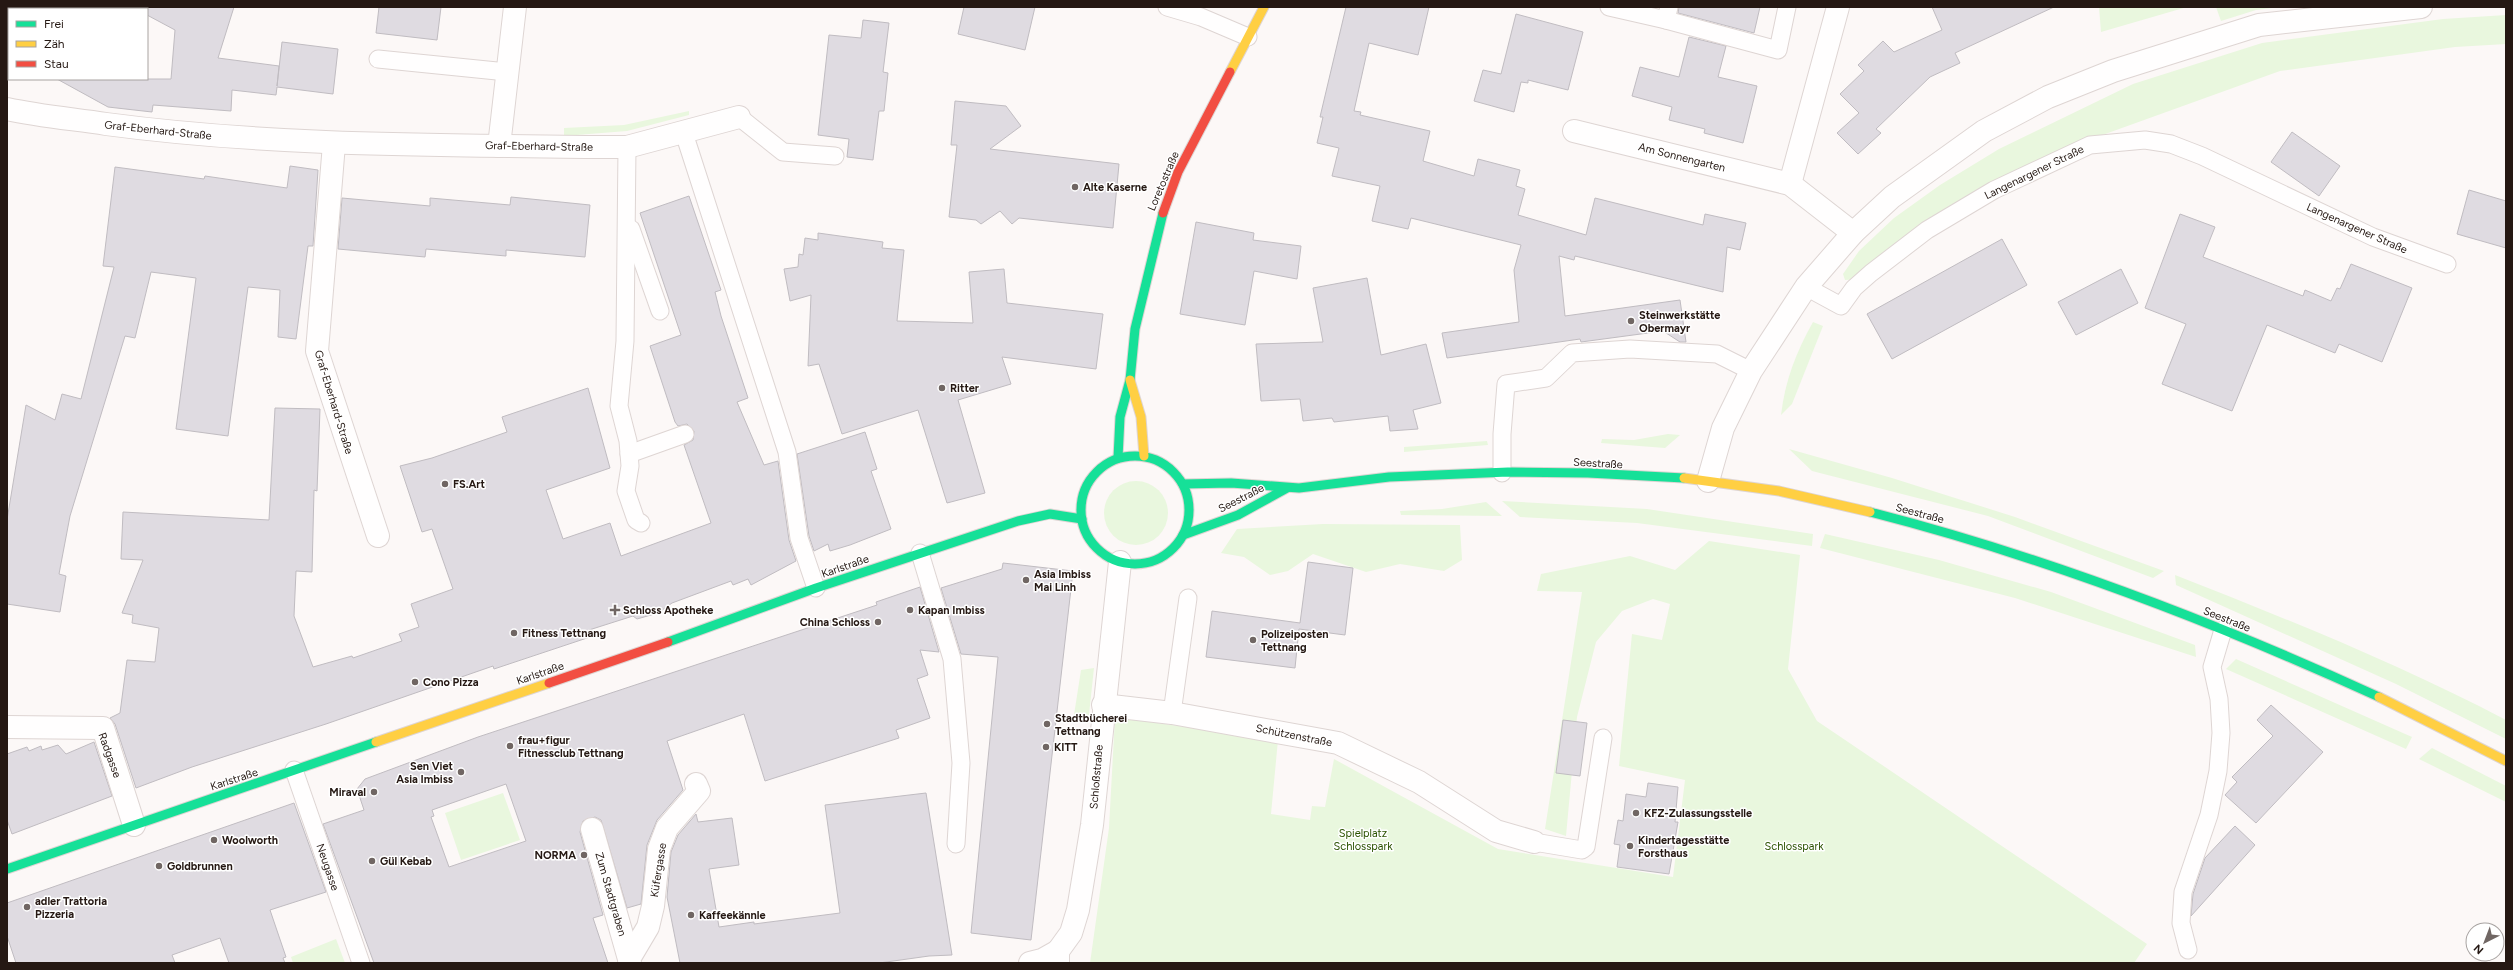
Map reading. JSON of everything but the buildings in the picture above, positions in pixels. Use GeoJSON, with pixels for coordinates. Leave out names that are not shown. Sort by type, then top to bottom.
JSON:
{"type":"FeatureCollection","features":[{"type":"Feature","properties":{"kind":"main road","name":"Loretostraße"},"geometry":{"type":"LineString","coordinates":[[1118,458],[1117,444],[1120,417],[1130,380],[1135,329],[1148,264],[1168,196],[1178,172],[1264,7]]}},
{"type":"Feature","properties":{"kind":"main road","name":"Loretostraße"},"geometry":{"type":"LineString","coordinates":[[1130,380],[1142,417],[1144,456]]}},
{"type":"Feature","properties":{"kind":"main road"},"geometry":{"type":"LineString","coordinates":[[1130,455],[1144,456],[1159,461],[1173,471],[1183,484],[1188,500],[1189,512],[1183,535],[1176,546],[1156,560],[1138,563],[1120,562],[1095,546],[1087,533],[1082,519],[1082,500],[1088,482],[1101,468],[1118,458],[1130,455]]}},
{"type":"Feature","properties":{"kind":"main road","name":"Seestraße"},"geometry":{"type":"LineString","coordinates":[[1183,484],[1235,483],[1286,488],[1390,477],[1536,472],[1708,480],[1829,502],[1926,526],[2072,572],[2223,630],[2308,666],[2428,721],[2506,761]]}},
{"type":"Feature","properties":{"kind":"main road","name":"Seestraße"},"geometry":{"type":"LineString","coordinates":[[1183,535],[1238,515],[1286,488]]}},
{"type":"Feature","properties":{"kind":"main road","name":"Karlstraße"},"geometry":{"type":"LineString","coordinates":[[7,869],[816,588],[1018,521],[1050,514],[1082,519]]}},
{"type":"Feature","properties":{"kind":"street"},"geometry":{"type":"LineString","coordinates":[[499,146],[515,7]]}},
{"type":"Feature","properties":{"kind":"street"},"geometry":{"type":"LineString","coordinates":[[1790,184],[1838,7]]}},
{"type":"Feature","properties":{"kind":"street"},"geometry":{"type":"LineString","coordinates":[[1708,480],[1723,428],[1751,370],[1806,287],[1853,233],[1892,197],[1984,130],[2048,97],[2113,71],[2259,25],[2421,7]]}},
{"type":"Feature","properties":{"kind":"street","name":"Graf-Eberhard-Straße"},"geometry":{"type":"LineString","coordinates":[[7,109],[155,130],[334,144],[499,146],[627,147],[683,130],[739,116]]}},
{"type":"Feature","properties":{"kind":"street","name":"Am Sonnengarten"},"geometry":{"type":"LineString","coordinates":[[1574,131],[1790,184],[1853,233]]}},
{"type":"Feature","properties":{"kind":"street","name":"Graf-Eberhard-Straße"},"geometry":{"type":"LineString","coordinates":[[334,144],[317,351],[378,536]]}},
{"type":"Feature","properties":{"kind":"street","name":"Schloßstraße"},"geometry":{"type":"LineString","coordinates":[[1058,957],[1071,933],[1078,910],[1092,825],[1103,705],[1120,562]]}},
{"type":"Feature","properties":{"kind":"street","name":"Schützenstraße"},"geometry":{"type":"LineString","coordinates":[[1103,705],[1172,713],[1338,743],[1419,782],[1496,831],[1534,842]]}},
{"type":"Feature","properties":{"kind":"street","name":"Radgasse"},"geometry":{"type":"LineString","coordinates":[[7,728],[103,728],[134,825]]}},
{"type":"Feature","properties":{"kind":"street","name":"Küfergasse"},"geometry":{"type":"LineString","coordinates":[[630,961],[648,927],[653,906],[659,849],[667,828],[699,791],[696,784]]}},
{"type":"Feature","properties":{"kind":"street","name":"Zum Stadtgraben"},"geometry":{"type":"LineString","coordinates":[[592,829],[630,961]]}},
{"type":"Feature","properties":{"kind":"street"},"geometry":{"type":"LineString","coordinates":[[1030,963],[1058,957]]}},
{"type":"Feature","properties":{"kind":"lane"},"geometry":{"type":"LineString","coordinates":[[1167,7],[1207,19],[1248,37]]}},
{"type":"Feature","properties":{"kind":"lane"},"geometry":{"type":"LineString","coordinates":[[1609,7],[1668,14],[1778,50],[1787,7]]}},
{"type":"Feature","properties":{"kind":"lane"},"geometry":{"type":"LineString","coordinates":[[378,59],[508,72]]}},
{"type":"Feature","properties":{"kind":"lane"},"geometry":{"type":"LineString","coordinates":[[739,116],[783,152],[835,156]]}},
{"type":"Feature","properties":{"kind":"lane"},"geometry":{"type":"LineString","coordinates":[[683,130],[787,452],[799,538],[816,588]]}},
{"type":"Feature","properties":{"kind":"lane","name":"Langenargener Straße"},"geometry":{"type":"LineString","coordinates":[[1806,287],[1841,306],[1854,288],[1927,230],[1994,190],[2090,145],[2144,140],[2171,144],[2202,156],[2373,237],[2446,264]]}},
{"type":"Feature","properties":{"kind":"lane"},"geometry":{"type":"LineString","coordinates":[[627,147],[625,341],[619,406],[628,442],[629,454],[626,491],[636,520],[641,523]]}},
{"type":"Feature","properties":{"kind":"lane"},"geometry":{"type":"LineString","coordinates":[[627,217],[660,311]]}},
{"type":"Feature","properties":{"kind":"lane"},"geometry":{"type":"LineString","coordinates":[[1502,473],[1502,434],[1506,384],[1546,378],[1572,353],[1630,349],[1717,354],[1751,370]]}},
{"type":"Feature","properties":{"kind":"lane"},"geometry":{"type":"LineString","coordinates":[[629,454],[684,434]]}},
{"type":"Feature","properties":{"kind":"lane"},"geometry":{"type":"LineString","coordinates":[[920,553],[952,659],[962,763],[956,844]]}},
{"type":"Feature","properties":{"kind":"lane"},"geometry":{"type":"LineString","coordinates":[[1172,713],[1188,598]]}},
{"type":"Feature","properties":{"kind":"lane"},"geometry":{"type":"LineString","coordinates":[[2188,950],[2181,923],[2182,898],[2209,815],[2218,771],[2221,733],[2219,699],[2212,667],[2223,630]]}},
{"type":"Feature","properties":{"kind":"lane"},"geometry":{"type":"LineString","coordinates":[[1534,842],[1582,850],[1586,847],[1603,738]]}},
{"type":"Feature","properties":{"kind":"lane","name":"Neugasse"},"geometry":{"type":"LineString","coordinates":[[294,770],[361,963]]}},
{"type":"Feature","properties":{"kind":"green space"},"geometry":{"type":"Polygon","coordinates":[[[2099,7],[2187,7],[2101,32],[2099,7]]]}},
{"type":"Feature","properties":{"kind":"green space"},"geometry":{"type":"Polygon","coordinates":[[[2216,7],[2280,7],[2256,10],[2221,21],[2216,7]]]}},
{"type":"Feature","properties":{"kind":"green space"},"geometry":{"type":"Polygon","coordinates":[[[2506,15],[2506,44],[2455,47],[2280,71],[2072,146],[1860,279],[1845,280],[1843,274],[1859,251],[1894,218],[1940,185],[1999,149],[2133,84],[2262,43],[2443,19],[2506,15]]]}},
{"type":"Feature","properties":{"kind":"green space"},"geometry":{"type":"Polygon","coordinates":[[[689,111],[689,115],[627,131],[564,136],[564,128],[624,125],[689,111]]]}},
{"type":"Feature","properties":{"kind":"green space"},"geometry":{"type":"Polygon","coordinates":[[[1813,322],[1823,326],[1792,404],[1781,415],[1785,390],[1792,367],[1801,344],[1813,322]]]}},
{"type":"Feature","properties":{"kind":"green space"},"geometry":{"type":"Polygon","coordinates":[[[1668,434],[1680,435],[1665,448],[1601,443],[1602,439],[1634,440],[1668,434]]]}},
{"type":"Feature","properties":{"kind":"green space"},"geometry":{"type":"Polygon","coordinates":[[[1487,441],[1488,445],[1404,452],[1404,447],[1487,441]]]}},
{"type":"Feature","properties":{"kind":"green space"},"geometry":{"type":"Polygon","coordinates":[[[1789,449],[1892,478],[2015,517],[2164,571],[2153,578],[1988,516],[1812,471],[1789,449]]]}},
{"type":"Feature","properties":{"kind":"green space"},"geometry":{"type":"Polygon","coordinates":[[[1136,481],[1148,483],[1159,490],[1166,501],[1168,513],[1166,525],[1159,536],[1148,543],[1136,545],[1124,543],[1113,536],[1106,525],[1104,513],[1106,501],[1113,490],[1124,483],[1136,481]]]}},
{"type":"Feature","properties":{"kind":"green space"},"geometry":{"type":"Polygon","coordinates":[[[1502,501],[1647,509],[1813,534],[1812,546],[1637,523],[1520,517],[1502,501]]]}},
{"type":"Feature","properties":{"kind":"green space"},"geometry":{"type":"Polygon","coordinates":[[[1486,502],[1502,516],[1401,515],[1400,511],[1442,509],[1486,502]]]}},
{"type":"Feature","properties":{"kind":"green space"},"geometry":{"type":"Polygon","coordinates":[[[1323,524],[1460,525],[1462,560],[1444,571],[1400,564],[1366,572],[1313,554],[1288,571],[1270,575],[1244,557],[1221,553],[1237,529],[1323,524]]]}},
{"type":"Feature","properties":{"kind":"green space"},"geometry":{"type":"Polygon","coordinates":[[[1825,534],[1939,560],[2051,592],[2195,645],[2196,657],[2015,598],[1820,548],[1825,534]]]}},
{"type":"Feature","properties":{"kind":"green space","name":"Schlosspark"},"geometry":{"type":"Polygon","coordinates":[[[1709,541],[1800,555],[1788,669],[1817,721],[2147,944],[2134,963],[1090,963],[1109,828],[1115,717],[1278,740],[1271,814],[1310,820],[1312,806],[1325,807],[1334,759],[1498,849],[1673,877],[1685,780],[1619,766],[1632,634],[1662,640],[1670,604],[1653,599],[1622,611],[1596,642],[1577,717],[1566,836],[1545,829],[1582,592],[1537,591],[1541,574],[1630,556],[1675,570],[1709,541]]]}},
{"type":"Feature","properties":{"kind":"green space"},"geometry":{"type":"Polygon","coordinates":[[[2175,575],[2342,643],[2466,699],[2506,720],[2506,739],[2396,684],[2176,585],[2175,575]]]}},
{"type":"Feature","properties":{"kind":"green space"},"geometry":{"type":"Polygon","coordinates":[[[2236,659],[2412,737],[2406,749],[2226,669],[2236,659]]]}},
{"type":"Feature","properties":{"kind":"green space"},"geometry":{"type":"Polygon","coordinates":[[[1094,668],[1088,724],[1074,715],[1081,670],[1094,668]]]}},
{"type":"Feature","properties":{"kind":"green space"},"geometry":{"type":"Polygon","coordinates":[[[2432,748],[2506,786],[2506,802],[2419,759],[2432,748]]]}},
{"type":"Feature","properties":{"kind":"green space"},"geometry":{"type":"Polygon","coordinates":[[[503,793],[520,840],[461,860],[445,813],[503,793]]]}},
{"type":"Feature","properties":{"kind":"green space"},"geometry":{"type":"Polygon","coordinates":[[[336,939],[345,963],[293,963],[291,957],[336,939]]]}},
{"type":"Feature","properties":{"kind":"traffic: fast"},"geometry":{"type":"LineString","coordinates":[[1118,458],[1120,417],[1130,380],[1135,329],[1163,213]]}},
{"type":"Feature","properties":{"kind":"traffic: fast"},"geometry":{"type":"LineString","coordinates":[[1135,456],[1156,460],[1173,472],[1185,489],[1189,510],[1185,531],[1173,548],[1156,560],[1135,564],[1114,560],[1097,548],[1085,531],[1081,510],[1085,489],[1097,472],[1114,460],[1135,456]]}},
{"type":"Feature","properties":{"kind":"traffic: fast"},"geometry":{"type":"LineString","coordinates":[[1183,484],[1231,483],[1299,488],[1389,477],[1508,472],[1588,473],[1684,478]]}},
{"type":"Feature","properties":{"kind":"traffic: fast"},"geometry":{"type":"LineString","coordinates":[[1183,535],[1238,515],[1287,488]]}},
{"type":"Feature","properties":{"kind":"traffic: fast"},"geometry":{"type":"LineString","coordinates":[[1870,512],[2001,549],[2129,593],[2255,643],[2379,697]]}},
{"type":"Feature","properties":{"kind":"traffic: fast"},"geometry":{"type":"LineString","coordinates":[[668,642],[816,588],[1018,521],[1050,514],[1082,519]]}},
{"type":"Feature","properties":{"kind":"traffic: fast"},"geometry":{"type":"LineString","coordinates":[[7,869],[376,742]]}},
{"type":"Feature","properties":{"kind":"traffic: slow"},"geometry":{"type":"LineString","coordinates":[[1230,72],[1264,7]]}},
{"type":"Feature","properties":{"kind":"traffic: slow"},"geometry":{"type":"LineString","coordinates":[[1130,380],[1141,417],[1144,456]]}},
{"type":"Feature","properties":{"kind":"traffic: slow"},"geometry":{"type":"LineString","coordinates":[[1684,478],[1779,491],[1870,512]]}},
{"type":"Feature","properties":{"kind":"traffic: slow"},"geometry":{"type":"LineString","coordinates":[[376,742],[549,683]]}},
{"type":"Feature","properties":{"kind":"traffic: slow"},"geometry":{"type":"LineString","coordinates":[[2379,697],[2506,761]]}},
{"type":"Feature","properties":{"kind":"traffic: jam"},"geometry":{"type":"LineString","coordinates":[[1163,213],[1178,172],[1230,72]]}},
{"type":"Feature","properties":{"kind":"traffic: jam"},"geometry":{"type":"LineString","coordinates":[[549,683],[668,642]]}},
{"type":"Feature","properties":{"kind":"place","name":"Alte Kaserne"},"geometry":{"type":"Point","coordinates":[1075,187]}},
{"type":"Feature","properties":{"kind":"place","name":"Steinwerkstätte Obermayr"},"geometry":{"type":"Point","coordinates":[1631,321]}},
{"type":"Feature","properties":{"kind":"place","name":"Ritter"},"geometry":{"type":"Point","coordinates":[942,388]}},
{"type":"Feature","properties":{"kind":"place","name":"FS.Art"},"geometry":{"type":"Point","coordinates":[445,484]}},
{"type":"Feature","properties":{"kind":"place","name":"Asia Imbiss Mai Linh"},"geometry":{"type":"Point","coordinates":[1026,580]}},
{"type":"Feature","properties":{"kind":"place","name":"Schloss Apotheke"},"geometry":{"type":"Point","coordinates":[615,610]}},
{"type":"Feature","properties":{"kind":"place","name":"Kapan Imbiss"},"geometry":{"type":"Point","coordinates":[910,610]}},
{"type":"Feature","properties":{"kind":"place","name":"China Schloss"},"geometry":{"type":"Point","coordinates":[878,622]}},
{"type":"Feature","properties":{"kind":"place","name":"Fitness Tettnang"},"geometry":{"type":"Point","coordinates":[514,633]}},
{"type":"Feature","properties":{"kind":"place","name":"Polizeiposten Tettnang"},"geometry":{"type":"Point","coordinates":[1253,640]}},
{"type":"Feature","properties":{"kind":"place","name":"Cono Pizza"},"geometry":{"type":"Point","coordinates":[415,682]}},
{"type":"Feature","properties":{"kind":"place","name":"Stadtbücherei Tettnang"},"geometry":{"type":"Point","coordinates":[1047,724]}},
{"type":"Feature","properties":{"kind":"place","name":"frau+figur Fitnessclub Tettnang"},"geometry":{"type":"Point","coordinates":[510,746]}},
{"type":"Feature","properties":{"kind":"place","name":"KITT"},"geometry":{"type":"Point","coordinates":[1046,747]}},
{"type":"Feature","properties":{"kind":"place","name":"Sen Viet Asia Imbiss"},"geometry":{"type":"Point","coordinates":[461,772]}},
{"type":"Feature","properties":{"kind":"place","name":"Miraval"},"geometry":{"type":"Point","coordinates":[374,792]}},
{"type":"Feature","properties":{"kind":"place","name":"KFZ-Zulassungsstelle"},"geometry":{"type":"Point","coordinates":[1636,813]}},
{"type":"Feature","properties":{"kind":"place","name":"Woolworth"},"geometry":{"type":"Point","coordinates":[214,840]}},
{"type":"Feature","properties":{"kind":"place","name":"Kindertagesstätte Forsthaus"},"geometry":{"type":"Point","coordinates":[1630,846]}},
{"type":"Feature","properties":{"kind":"place","name":"NORMA"},"geometry":{"type":"Point","coordinates":[584,855]}},
{"type":"Feature","properties":{"kind":"place","name":"Gül Kebab"},"geometry":{"type":"Point","coordinates":[372,861]}},
{"type":"Feature","properties":{"kind":"place","name":"Goldbrunnen"},"geometry":{"type":"Point","coordinates":[159,866]}},
{"type":"Feature","properties":{"kind":"place","name":"adler Trattoria Pizzeria"},"geometry":{"type":"Point","coordinates":[27,907]}},
{"type":"Feature","properties":{"kind":"place","name":"Kaffeekännle"},"geometry":{"type":"Point","coordinates":[691,915]}},
{"type":"Feature","properties":{"kind":"park label","name":"Spielplatz Schlosspark"},"geometry":{"type":"Point","coordinates":[1363,839]}}]}
